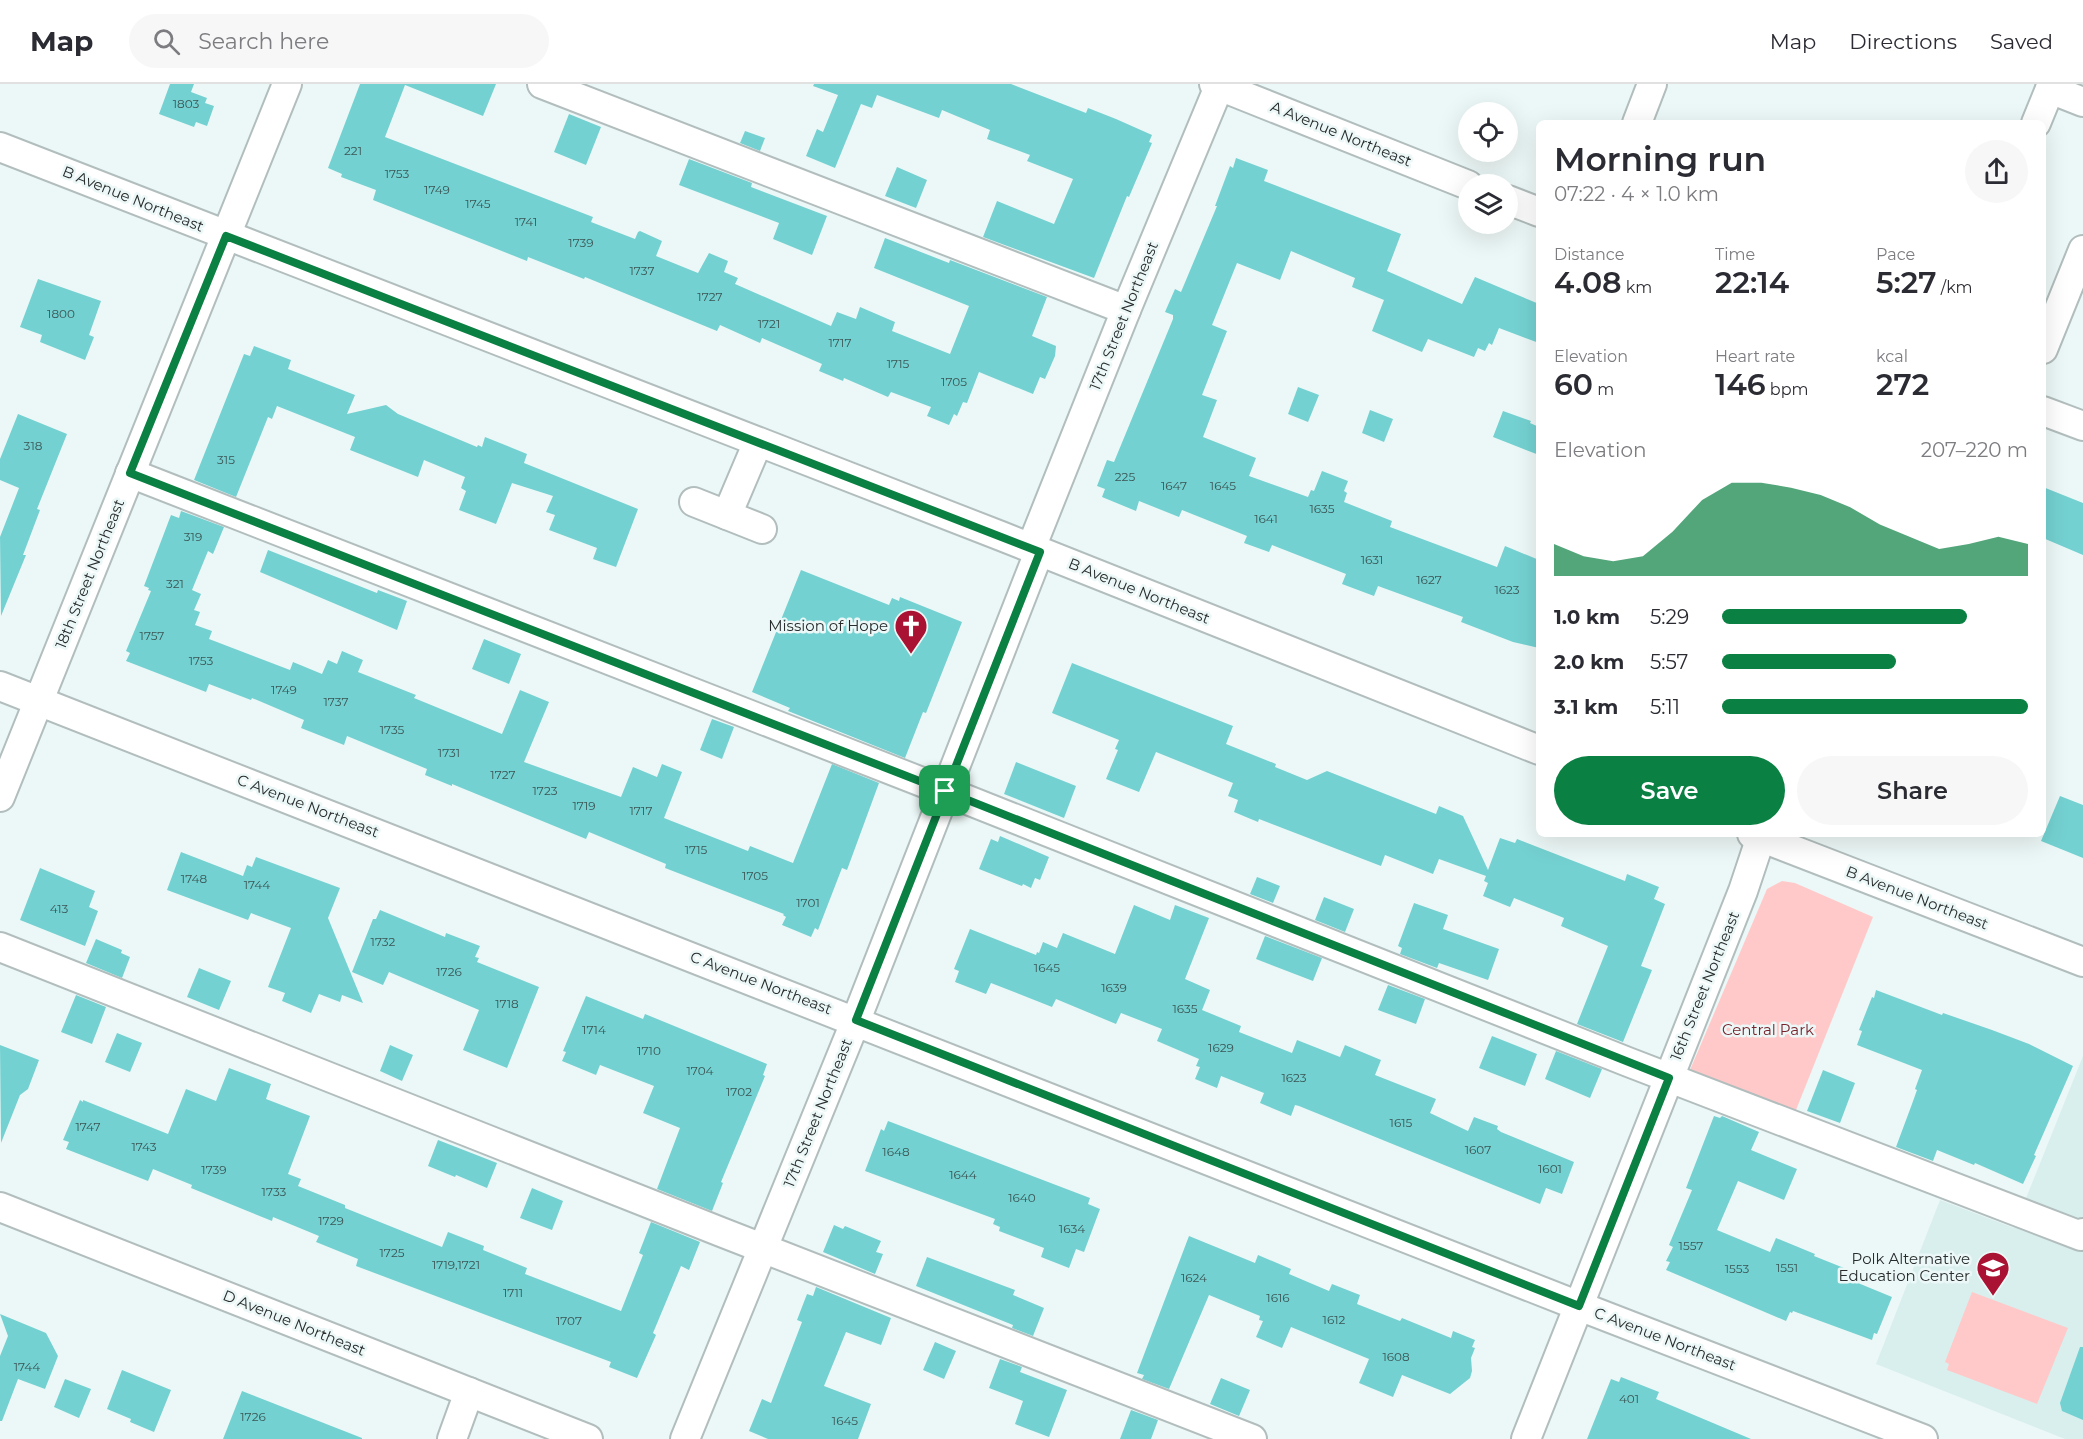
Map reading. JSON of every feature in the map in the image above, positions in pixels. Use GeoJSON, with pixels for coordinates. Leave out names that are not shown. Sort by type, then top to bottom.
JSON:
{"type":"FeatureCollection","features":[{"type":"Feature","properties":{"kind":"street","name":"18th Street Northeast"},"geometry":{"type":"LineString","coordinates":[[0,797],[287,84]]}},
{"type":"Feature","properties":{"kind":"street"},"geometry":{"type":"LineString","coordinates":[[542,84],[1126,310]]}},
{"type":"Feature","properties":{"kind":"street"},"geometry":{"type":"LineString","coordinates":[[1638,120],[1652,84]]}},
{"type":"Feature","properties":{"kind":"street","name":"17th Street Northeast"},"geometry":{"type":"LineString","coordinates":[[685,1439],[856,1020],[1126,310],[1218,85]]}},
{"type":"Feature","properties":{"kind":"street","name":"A Avenue Northeast"},"geometry":{"type":"LineString","coordinates":[[1218,85],[1458,180]]}},
{"type":"Feature","properties":{"kind":"street"},"geometry":{"type":"LineString","coordinates":[[2037,120],[2051,87],[2083,102]]}},
{"type":"Feature","properties":{"kind":"street","name":"B Avenue Northeast"},"geometry":{"type":"LineString","coordinates":[[0,147],[1035,550],[1536,749]]}},
{"type":"Feature","properties":{"kind":"street"},"geometry":{"type":"LineString","coordinates":[[1518,204],[1536,211]]}},
{"type":"Feature","properties":{"kind":"street"},"geometry":{"type":"LineString","coordinates":[[2046,342],[2083,250]]}},
{"type":"Feature","properties":{"kind":"street"},"geometry":{"type":"LineString","coordinates":[[2046,412],[2083,426]]}},
{"type":"Feature","properties":{"kind":"street"},"geometry":{"type":"LineString","coordinates":[[728,515],[758,442]]}},
{"type":"Feature","properties":{"kind":"street"},"geometry":{"type":"LineString","coordinates":[[130,473],[945,791],[1669,1078],[2081,1236],[2083,1233]]}},
{"type":"Feature","properties":{"kind":"street"},"geometry":{"type":"LineString","coordinates":[[694,502],[762,529]]}},
{"type":"Feature","properties":{"kind":"street","name":"C Avenue Northeast"},"geometry":{"type":"LineString","coordinates":[[0,686],[1923,1439]]}},
{"type":"Feature","properties":{"kind":"street","name":"16th Street Northeast"},"geometry":{"type":"LineString","coordinates":[[1526,1439],[1743,891],[1757,837]]}},
{"type":"Feature","properties":{"kind":"street","name":"B Avenue Northeast"},"geometry":{"type":"LineString","coordinates":[[1763,837],[2083,962]]}},
{"type":"Feature","properties":{"kind":"street"},"geometry":{"type":"LineString","coordinates":[[0,947],[1252,1439]]}},
{"type":"Feature","properties":{"kind":"street","name":"D Avenue Northeast"},"geometry":{"type":"LineString","coordinates":[[0,1207],[588,1439]]}},
{"type":"Feature","properties":{"kind":"street"},"geometry":{"type":"LineString","coordinates":[[452,1439],[469,1392]]}},
{"type":"Feature","properties":{"kind":"shaded area","name":"Polk Alternative Education Center"},"geometry":{"type":"Polygon","coordinates":[[[2083,1056],[2083,1439],[2065,1439],[1876,1364],[1940,1200],[2014,1228],[2083,1056]]]}},
{"type":"Feature","properties":{"kind":"green space","name":"Central Park"},"geometry":{"type":"Polygon","coordinates":[[[1782,881],[1795,883],[1873,917],[1794,1115],[1690,1070],[1767,889],[1782,881]]]}},
{"type":"Feature","properties":{"kind":"green space"},"geometry":{"type":"Polygon","coordinates":[[[1972,1292],[2068,1328],[2037,1404],[1947,1370],[1949,1364],[1945,1362],[1972,1292]]]}},
{"type":"Feature","properties":{"kind":"building"},"geometry":{"type":"Polygon","coordinates":[[[170,84],[194,84],[191,92],[207,98],[205,103],[214,106],[207,126],[196,122],[194,127],[159,114],[170,84]]]}},
{"type":"Feature","properties":{"kind":"building"},"geometry":{"type":"Polygon","coordinates":[[[360,84],[496,84],[483,116],[405,85],[385,137],[593,217],[591,222],[635,239],[640,231],[662,241],[656,256],[698,273],[709,253],[728,261],[724,272],[738,278],[735,284],[831,326],[837,312],[856,319],[860,307],[895,322],[892,331],[950,354],[969,306],[874,268],[885,238],[1047,297],[1032,336],[1056,346],[1055,356],[1045,379],[1040,377],[1033,394],[979,372],[967,403],[963,402],[957,416],[954,414],[949,425],[927,416],[931,407],[891,392],[888,397],[844,378],[843,381],[819,371],[822,364],[762,338],[760,343],[720,325],[717,331],[585,277],[584,279],[528,257],[527,261],[373,200],[376,190],[341,177],[342,174],[328,168],[360,84]]]}},
{"type":"Feature","properties":{"kind":"building"},"geometry":{"type":"Polygon","coordinates":[[[814,84],[1011,84],[1086,113],[1088,108],[1116,119],[1152,135],[1149,142],[1152,143],[1129,197],[1127,196],[1094,278],[983,237],[997,201],[1054,224],[1073,179],[1027,161],[1030,155],[987,139],[990,130],[942,110],[939,118],[877,95],[872,108],[861,104],[835,168],[806,156],[817,129],[823,132],[838,95],[813,86],[814,84]]]}},
{"type":"Feature","properties":{"kind":"building"},"geometry":{"type":"Polygon","coordinates":[[[569,114],[601,127],[586,165],[554,152],[569,114]]]}},
{"type":"Feature","properties":{"kind":"building"},"geometry":{"type":"Polygon","coordinates":[[[745,131],[765,138],[760,151],[740,143],[745,131]]]}},
{"type":"Feature","properties":{"kind":"building"},"geometry":{"type":"Polygon","coordinates":[[[1236,158],[1268,170],[1264,181],[1401,234],[1387,271],[1462,304],[1475,277],[1536,303],[1536,342],[1499,328],[1492,345],[1489,343],[1485,351],[1478,348],[1474,357],[1428,339],[1422,352],[1372,331],[1384,300],[1352,287],[1355,278],[1291,251],[1280,280],[1237,263],[1212,325],[1227,331],[1202,395],[1217,400],[1203,437],[1256,458],[1249,476],[1308,497],[1311,490],[1314,491],[1322,471],[1348,481],[1344,491],[1347,493],[1344,502],[1392,521],[1390,527],[1497,567],[1505,546],[1536,559],[1536,647],[1513,642],[1461,622],[1463,617],[1378,586],[1374,596],[1342,584],[1346,574],[1272,545],[1269,552],[1244,543],[1247,536],[1182,510],[1179,517],[1139,501],[1136,511],[1102,497],[1105,489],[1097,486],[1107,460],[1114,462],[1173,319],[1173,315],[1165,312],[1175,289],[1181,292],[1217,206],[1215,206],[1230,166],[1233,168],[1236,158]]]}},
{"type":"Feature","properties":{"kind":"building"},"geometry":{"type":"Polygon","coordinates":[[[689,159],[752,183],[751,187],[827,216],[812,255],[773,239],[779,223],[679,185],[689,159]]]}},
{"type":"Feature","properties":{"kind":"building"},"geometry":{"type":"Polygon","coordinates":[[[897,167],[927,180],[916,208],[885,196],[897,167]]]}},
{"type":"Feature","properties":{"kind":"building"},"geometry":{"type":"Polygon","coordinates":[[[38,279],[101,301],[89,335],[94,337],[85,360],[40,342],[42,335],[20,327],[38,279]]]}},
{"type":"Feature","properties":{"kind":"building"},"geometry":{"type":"Polygon","coordinates":[[[254,346],[291,360],[288,369],[355,395],[347,414],[386,405],[398,414],[477,447],[478,445],[482,447],[485,437],[527,454],[524,463],[638,509],[616,567],[593,559],[597,548],[549,530],[555,515],[546,512],[553,496],[512,483],[496,524],[459,510],[466,491],[461,488],[465,477],[424,460],[418,477],[350,450],[355,437],[277,406],[272,419],[268,417],[236,497],[194,480],[244,354],[250,356],[254,346]]]}},
{"type":"Feature","properties":{"kind":"building"},"geometry":{"type":"Polygon","coordinates":[[[1298,387],[1319,395],[1308,422],[1288,414],[1298,387]]]}},
{"type":"Feature","properties":{"kind":"building"},"geometry":{"type":"Polygon","coordinates":[[[1370,410],[1393,419],[1384,442],[1362,433],[1370,410]]]}},
{"type":"Feature","properties":{"kind":"building"},"geometry":{"type":"Polygon","coordinates":[[[1503,411],[1531,421],[1530,423],[1536,426],[1536,454],[1493,437],[1503,411]]]}},
{"type":"Feature","properties":{"kind":"building"},"geometry":{"type":"Polygon","coordinates":[[[18,414],[67,434],[37,509],[40,510],[23,555],[26,555],[1,616],[0,537],[19,488],[0,480],[0,459],[18,414]]]}},
{"type":"Feature","properties":{"kind":"building"},"geometry":{"type":"Polygon","coordinates":[[[2046,488],[2083,503],[2083,555],[2046,539],[2046,488]]]}},
{"type":"Feature","properties":{"kind":"building"},"geometry":{"type":"Polygon","coordinates":[[[181,511],[224,527],[213,554],[208,551],[192,590],[201,594],[194,610],[200,612],[195,625],[212,631],[209,639],[290,670],[293,662],[322,674],[328,660],[337,664],[342,651],[363,660],[358,672],[416,695],[414,698],[502,734],[520,690],[549,702],[524,762],[621,797],[633,767],[657,777],[662,764],[682,772],[664,818],[748,851],[750,846],[793,863],[832,764],[879,783],[847,870],[842,868],[818,930],[815,928],[811,937],[782,925],[786,917],[784,914],[665,868],[666,864],[589,832],[586,839],[452,784],[452,786],[425,775],[427,769],[347,736],[344,745],[301,728],[304,720],[252,698],[251,700],[209,684],[206,692],[126,661],[130,653],[126,651],[151,591],[144,586],[171,515],[179,518],[181,511]]]}},
{"type":"Feature","properties":{"kind":"building"},"geometry":{"type":"Polygon","coordinates":[[[268,550],[377,593],[378,590],[407,601],[397,630],[260,572],[268,550]]]}},
{"type":"Feature","properties":{"kind":"building","name":"Mission of Hope"},"geometry":{"type":"Polygon","coordinates":[[[801,570],[889,605],[892,598],[899,601],[900,597],[962,622],[926,713],[923,712],[905,758],[788,711],[790,708],[752,692],[801,570]]]}},
{"type":"Feature","properties":{"kind":"building"},"geometry":{"type":"Polygon","coordinates":[[[484,639],[521,654],[509,684],[472,669],[484,639]]]}},
{"type":"Feature","properties":{"kind":"building"},"geometry":{"type":"Polygon","coordinates":[[[1072,663],[1233,726],[1226,744],[1276,764],[1275,767],[1307,780],[1327,771],[1436,814],[1439,806],[1463,816],[1488,870],[1500,838],[1515,843],[1517,839],[1625,881],[1627,874],[1659,887],[1654,899],[1665,904],[1641,966],[1652,970],[1623,1042],[1577,1024],[1608,946],[1561,926],[1564,918],[1514,898],[1510,907],[1483,896],[1488,883],[1484,881],[1486,876],[1439,859],[1433,874],[1385,855],[1381,866],[1259,819],[1258,822],[1234,812],[1238,800],[1228,796],[1233,783],[1156,752],[1139,792],[1106,779],[1118,750],[1115,749],[1119,740],[1052,713],[1072,663]]]}},
{"type":"Feature","properties":{"kind":"building"},"geometry":{"type":"Polygon","coordinates":[[[712,719],[734,727],[722,759],[700,750],[712,719]]]}},
{"type":"Feature","properties":{"kind":"building"},"geometry":{"type":"Polygon","coordinates":[[[1016,762],[1076,786],[1064,818],[1004,794],[1016,762]]]}},
{"type":"Feature","properties":{"kind":"building"},"geometry":{"type":"Polygon","coordinates":[[[2060,796],[2083,805],[2083,858],[2041,841],[2043,837],[2046,837],[2046,829],[2060,796]]]}},
{"type":"Feature","properties":{"kind":"building"},"geometry":{"type":"Polygon","coordinates":[[[1000,836],[1049,857],[1040,880],[1035,878],[1031,888],[979,869],[991,839],[998,842],[1000,836]]]}},
{"type":"Feature","properties":{"kind":"building"},"geometry":{"type":"Polygon","coordinates":[[[181,852],[243,876],[247,865],[252,867],[256,857],[340,888],[328,918],[363,1003],[342,995],[340,1002],[319,994],[311,1013],[282,1001],[285,993],[268,987],[291,928],[251,913],[248,920],[167,890],[181,852]]]}},
{"type":"Feature","properties":{"kind":"building"},"geometry":{"type":"Polygon","coordinates":[[[40,868],[95,891],[89,907],[98,911],[85,946],[20,920],[40,868]]]}},
{"type":"Feature","properties":{"kind":"building"},"geometry":{"type":"Polygon","coordinates":[[[1257,877],[1280,886],[1273,903],[1250,894],[1257,877]]]}},
{"type":"Feature","properties":{"kind":"building"},"geometry":{"type":"Polygon","coordinates":[[[1324,897],[1354,909],[1345,932],[1315,920],[1324,897]]]}},
{"type":"Feature","properties":{"kind":"building"},"geometry":{"type":"Polygon","coordinates":[[[1414,903],[1448,915],[1443,929],[1499,949],[1488,980],[1439,963],[1437,968],[1400,954],[1402,948],[1398,946],[1414,903]]]}},
{"type":"Feature","properties":{"kind":"building"},"geometry":{"type":"Polygon","coordinates":[[[1134,905],[1170,920],[1175,905],[1209,918],[1185,979],[1210,990],[1202,1010],[1241,1026],[1239,1032],[1292,1053],[1297,1040],[1340,1057],[1345,1045],[1381,1060],[1375,1075],[1436,1099],[1430,1113],[1468,1131],[1474,1117],[1498,1126],[1497,1129],[1501,1132],[1574,1162],[1562,1194],[1546,1188],[1540,1204],[1299,1106],[1295,1105],[1291,1116],[1260,1103],[1264,1093],[1221,1076],[1217,1088],[1195,1079],[1200,1067],[1196,1066],[1199,1059],[1157,1041],[1162,1029],[1121,1013],[1116,1024],[1056,999],[1052,1007],[991,983],[986,994],[955,982],[959,971],[954,969],[970,929],[1036,955],[1043,942],[1057,948],[1063,933],[1115,954],[1134,905]]]}},
{"type":"Feature","properties":{"kind":"building"},"geometry":{"type":"Polygon","coordinates":[[[380,910],[445,937],[446,933],[480,946],[475,957],[479,958],[477,962],[539,987],[507,1068],[463,1050],[479,1010],[389,972],[383,985],[352,972],[373,919],[376,919],[380,910]]]}},
{"type":"Feature","properties":{"kind":"building"},"geometry":{"type":"Polygon","coordinates":[[[1265,936],[1322,958],[1313,981],[1256,959],[1265,936]]]}},
{"type":"Feature","properties":{"kind":"building"},"geometry":{"type":"Polygon","coordinates":[[[96,939],[122,950],[121,953],[130,957],[122,978],[86,963],[96,939]]]}},
{"type":"Feature","properties":{"kind":"building"},"geometry":{"type":"Polygon","coordinates":[[[199,968],[231,981],[219,1010],[187,997],[199,968]]]}},
{"type":"Feature","properties":{"kind":"building"},"geometry":{"type":"Polygon","coordinates":[[[1388,985],[1425,999],[1416,1024],[1378,1010],[1388,985]]]}},
{"type":"Feature","properties":{"kind":"building"},"geometry":{"type":"Polygon","coordinates":[[[1876,990],[2029,1044],[2073,1066],[2023,1184],[1975,1163],[1974,1165],[1937,1150],[1933,1161],[1896,1147],[1922,1070],[1857,1045],[1862,1031],[1859,1030],[1876,990]]]}},
{"type":"Feature","properties":{"kind":"building"},"geometry":{"type":"Polygon","coordinates":[[[76,995],[106,1007],[92,1044],[61,1032],[76,995]]]}},
{"type":"Feature","properties":{"kind":"building"},"geometry":{"type":"Polygon","coordinates":[[[586,996],[643,1019],[645,1014],[767,1064],[763,1075],[765,1076],[721,1182],[723,1183],[712,1211],[657,1189],[680,1128],[643,1113],[654,1086],[600,1065],[596,1075],[562,1061],[566,1052],[563,1051],[586,996]]]}},
{"type":"Feature","properties":{"kind":"building"},"geometry":{"type":"Polygon","coordinates":[[[117,1033],[142,1043],[130,1072],[105,1062],[117,1033]]]}},
{"type":"Feature","properties":{"kind":"building"},"geometry":{"type":"Polygon","coordinates":[[[1492,1036],[1537,1054],[1525,1086],[1479,1068],[1492,1036]]]}},
{"type":"Feature","properties":{"kind":"building"},"geometry":{"type":"Polygon","coordinates":[[[0,1045],[39,1060],[28,1089],[20,1095],[1,1143],[0,1045]]]}},
{"type":"Feature","properties":{"kind":"building"},"geometry":{"type":"Polygon","coordinates":[[[390,1045],[413,1055],[402,1081],[380,1071],[390,1045]]]}},
{"type":"Feature","properties":{"kind":"building"},"geometry":{"type":"Polygon","coordinates":[[[1556,1051],[1602,1069],[1590,1098],[1545,1079],[1556,1051]]]}},
{"type":"Feature","properties":{"kind":"building"},"geometry":{"type":"Polygon","coordinates":[[[229,1068],[271,1084],[266,1099],[310,1116],[288,1174],[301,1179],[298,1186],[345,1205],[345,1208],[442,1247],[448,1232],[484,1246],[483,1250],[527,1268],[525,1274],[621,1311],[643,1255],[639,1253],[651,1222],[700,1242],[689,1270],[681,1266],[653,1333],[656,1335],[637,1378],[609,1367],[611,1362],[356,1266],[358,1259],[316,1242],[319,1236],[273,1217],[272,1221],[191,1188],[192,1185],[153,1169],[148,1181],[66,1149],[69,1142],[63,1140],[80,1100],[168,1134],[186,1089],[216,1101],[229,1068]]]}},
{"type":"Feature","properties":{"kind":"building"},"geometry":{"type":"Polygon","coordinates":[[[1823,1070],[1855,1083],[1840,1123],[1807,1111],[1823,1070]]]}},
{"type":"Feature","properties":{"kind":"building"},"geometry":{"type":"Polygon","coordinates":[[[1714,1116],[1720,1118],[1722,1116],[1759,1132],[1751,1150],[1797,1169],[1784,1200],[1738,1181],[1717,1230],[1770,1252],[1776,1238],[1844,1268],[1841,1276],[1892,1297],[1877,1334],[1874,1333],[1872,1340],[1793,1311],[1790,1312],[1786,1321],[1666,1270],[1670,1262],[1666,1261],[1673,1247],[1669,1245],[1692,1190],[1686,1188],[1714,1116]]]}},
{"type":"Feature","properties":{"kind":"building"},"geometry":{"type":"Polygon","coordinates":[[[888,1121],[1090,1198],[1088,1204],[1100,1209],[1084,1252],[1076,1249],[1069,1268],[1041,1257],[1044,1248],[999,1231],[1000,1227],[993,1224],[995,1219],[865,1171],[881,1129],[884,1131],[888,1121]]]}},
{"type":"Feature","properties":{"kind":"building"},"geometry":{"type":"Polygon","coordinates":[[[438,1140],[497,1163],[487,1188],[428,1166],[438,1140]]]}},
{"type":"Feature","properties":{"kind":"building"},"geometry":{"type":"Polygon","coordinates":[[[532,1188],[563,1201],[552,1230],[520,1218],[532,1188]]]}},
{"type":"Feature","properties":{"kind":"building"},"geometry":{"type":"Polygon","coordinates":[[[834,1225],[843,1229],[845,1226],[881,1241],[876,1252],[883,1254],[875,1274],[823,1252],[834,1225]]]}},
{"type":"Feature","properties":{"kind":"building"},"geometry":{"type":"Polygon","coordinates":[[[1189,1236],[1255,1263],[1258,1255],[1291,1269],[1289,1274],[1329,1291],[1332,1284],[1360,1295],[1357,1304],[1400,1321],[1402,1318],[1451,1338],[1453,1331],[1475,1340],[1472,1347],[1475,1348],[1471,1358],[1470,1378],[1450,1394],[1402,1375],[1393,1397],[1359,1383],[1369,1359],[1291,1327],[1282,1348],[1256,1337],[1263,1321],[1259,1320],[1260,1316],[1209,1295],[1169,1389],[1142,1379],[1144,1375],[1137,1373],[1189,1236]]]}},
{"type":"Feature","properties":{"kind":"building"},"geometry":{"type":"Polygon","coordinates":[[[927,1257],[1015,1290],[1013,1295],[1044,1308],[1033,1336],[1012,1328],[1013,1325],[916,1286],[927,1257]]]}},
{"type":"Feature","properties":{"kind":"building"},"geometry":{"type":"Polygon","coordinates":[[[816,1287],[891,1318],[881,1345],[846,1332],[824,1386],[871,1404],[858,1439],[768,1439],[749,1431],[762,1399],[771,1403],[802,1322],[797,1320],[807,1294],[813,1296],[816,1287]]]}},
{"type":"Feature","properties":{"kind":"building"},"geometry":{"type":"Polygon","coordinates":[[[0,1314],[46,1333],[58,1356],[45,1389],[18,1379],[2,1421],[0,1421],[0,1356],[8,1336],[0,1314]]]}},
{"type":"Feature","properties":{"kind":"building"},"geometry":{"type":"Polygon","coordinates":[[[935,1342],[956,1351],[944,1379],[923,1370],[935,1342]]]}},
{"type":"Feature","properties":{"kind":"building"},"geometry":{"type":"Polygon","coordinates":[[[2080,1347],[2083,1347],[2083,1420],[2062,1411],[2060,1403],[2080,1347]]]}},
{"type":"Feature","properties":{"kind":"building"},"geometry":{"type":"Polygon","coordinates":[[[1000,1359],[1022,1367],[1020,1372],[1067,1390],[1049,1437],[1015,1424],[1023,1401],[989,1388],[1000,1359]]]}},
{"type":"Feature","properties":{"kind":"building"},"geometry":{"type":"Polygon","coordinates":[[[122,1370],[171,1390],[154,1432],[107,1409],[122,1370]]]}},
{"type":"Feature","properties":{"kind":"building"},"geometry":{"type":"Polygon","coordinates":[[[1621,1377],[1659,1392],[1656,1399],[1751,1439],[1587,1439],[1611,1379],[1619,1382],[1621,1377]]]}},
{"type":"Feature","properties":{"kind":"building"},"geometry":{"type":"Polygon","coordinates":[[[1221,1378],[1250,1390],[1239,1416],[1210,1404],[1221,1378]]]}},
{"type":"Feature","properties":{"kind":"building"},"geometry":{"type":"Polygon","coordinates":[[[65,1379],[91,1389],[79,1418],[54,1407],[65,1379]]]}},
{"type":"Feature","properties":{"kind":"building"},"geometry":{"type":"Polygon","coordinates":[[[242,1391],[362,1438],[362,1439],[223,1439],[242,1391]]]}},
{"type":"Feature","properties":{"kind":"building"},"geometry":{"type":"Polygon","coordinates":[[[1131,1410],[1158,1420],[1151,1439],[1120,1439],[1131,1410]]]}},
{"type":"Feature","properties":{"kind":"place","name":"Mission of Hope"},"geometry":{"type":"Point","coordinates":[911,655]}},
{"type":"Feature","properties":{"kind":"place","name":"Polk Alternative Education Center"},"geometry":{"type":"Point","coordinates":[1993,1297]}},
{"type":"Feature","properties":{"kind":"route"},"geometry":{"type":"LineString","coordinates":[[945,791],[130,473],[226,236],[1040,552],[945,791],[856,1020],[1579,1306],[1669,1078],[945,791]]}}]}
